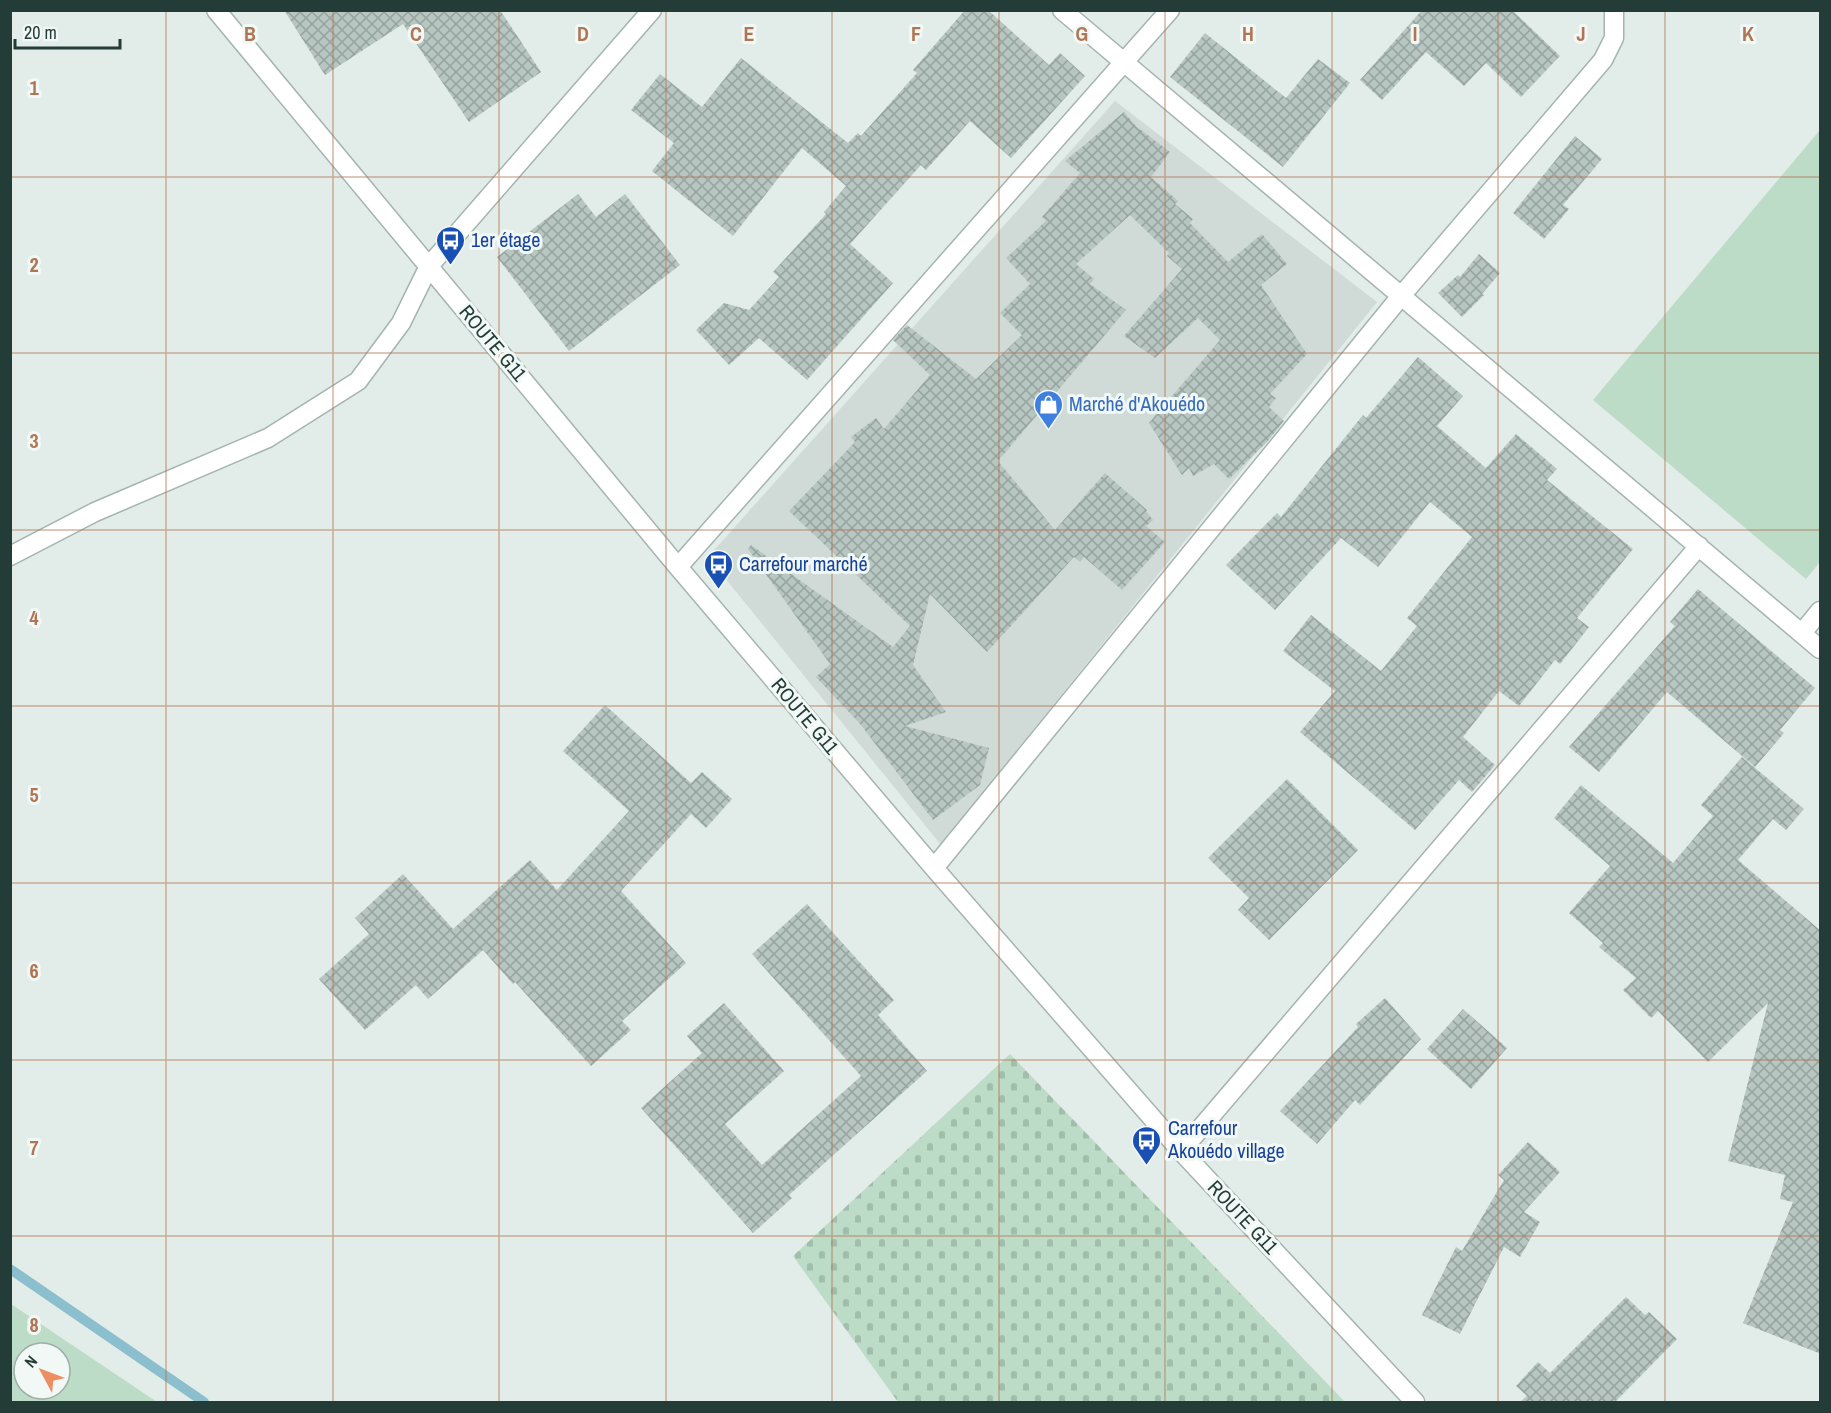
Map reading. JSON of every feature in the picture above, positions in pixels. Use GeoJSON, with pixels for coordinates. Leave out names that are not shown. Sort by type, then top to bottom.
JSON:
{"type":"FeatureCollection","features":[{"type":"Feature","properties":{"kind":"street","name":"ROUTE G11"},"geometry":{"type":"LineString","coordinates":[[216,10],[678,567],[934,868],[1180,1151],[1415,1402]]}},
{"type":"Feature","properties":{"kind":"street"},"geometry":{"type":"LineString","coordinates":[[10,556],[95,512],[268,438],[358,381],[401,322],[429,266],[652,10]]}},
{"type":"Feature","properties":{"kind":"street"},"geometry":{"type":"LineString","coordinates":[[1062,10],[1821,649]]}},
{"type":"Feature","properties":{"kind":"street"},"geometry":{"type":"LineString","coordinates":[[678,567],[1170,10]]}},
{"type":"Feature","properties":{"kind":"street"},"geometry":{"type":"LineString","coordinates":[[934,868],[1401,296],[1603,60],[1614,38],[1614,10]]}},
{"type":"Feature","properties":{"kind":"street"},"geometry":{"type":"LineString","coordinates":[[1180,1151],[1699,546]]}},
{"type":"Feature","properties":{"kind":"street"},"geometry":{"type":"LineString","coordinates":[[1802,633],[1821,611]]}},
{"type":"Feature","properties":{"kind":"shaded area","name":"Marché d'Akouédo"},"geometry":{"type":"Polygon","coordinates":[[[1115,101],[1377,302],[941,845],[708,557],[1115,101]]]}},
{"type":"Feature","properties":{"kind":"green space"},"geometry":{"type":"Polygon","coordinates":[[[1820,130],[1820,562],[1806,579],[1593,400],[1820,130]]]}},
{"type":"Feature","properties":{"kind":"green space"},"geometry":{"type":"Polygon","coordinates":[[[1010,1054],[1345,1402],[898,1402],[793,1256],[1010,1054]]]}},
{"type":"Feature","properties":{"kind":"green space"},"geometry":{"type":"Polygon","coordinates":[[[11,1304],[66,1341],[12,1341],[12,1401],[72,1401],[72,1345],[157,1402],[11,1402],[11,1304]]]}},
{"type":"Feature","properties":{"kind":"building"},"geometry":{"type":"Polygon","coordinates":[[[284,10],[500,10],[541,72],[469,122],[403,24],[325,75],[284,10]]]}},
{"type":"Feature","properties":{"kind":"building"},"geometry":{"type":"Polygon","coordinates":[[[965,10],[988,10],[1049,65],[1060,53],[1085,76],[1011,158],[970,121],[926,170],[921,165],[850,244],[893,283],[807,380],[759,338],[729,365],[696,330],[724,303],[749,310],[779,277],[773,272],[826,214],[824,212],[846,186],[802,148],[733,236],[652,171],[674,143],[631,110],[660,74],[702,107],[741,58],[848,143],[858,133],[861,136],[917,73],[913,70],[965,10]]]}},
{"type":"Feature","properties":{"kind":"building"},"geometry":{"type":"Polygon","coordinates":[[[1422,10],[1512,10],[1560,56],[1521,97],[1486,63],[1464,86],[1426,52],[1382,100],[1360,80],[1422,10]]]}},
{"type":"Feature","properties":{"kind":"building"},"geometry":{"type":"Polygon","coordinates":[[[1205,33],[1286,98],[1318,59],[1350,83],[1283,167],[1170,77],[1205,33]]]}},
{"type":"Feature","properties":{"kind":"building"},"geometry":{"type":"Polygon","coordinates":[[[1124,112],[1136,126],[1170,152],[1151,177],[1178,201],[1175,204],[1193,219],[1190,223],[1228,262],[1262,234],[1287,264],[1261,285],[1307,354],[1270,394],[1276,398],[1269,407],[1284,421],[1267,442],[1229,479],[1214,464],[1193,476],[1189,468],[1182,475],[1149,423],[1220,340],[1198,318],[1155,358],[1124,336],[1182,269],[1130,215],[1076,264],[1094,279],[1090,284],[1126,310],[998,461],[1055,530],[1105,473],[1147,510],[1153,520],[1146,526],[1165,542],[1122,590],[1084,557],[1080,562],[1074,557],[987,652],[930,594],[913,665],[946,712],[905,726],[989,748],[980,785],[933,820],[861,725],[816,677],[830,664],[748,549],[751,545],[893,647],[910,626],[789,511],[855,442],[851,437],[876,418],[884,429],[930,375],[893,340],[907,325],[976,379],[1022,335],[1000,313],[1030,284],[1006,258],[1046,221],[1042,217],[1080,173],[1065,161],[1124,112]]]}},
{"type":"Feature","properties":{"kind":"building"},"geometry":{"type":"Polygon","coordinates":[[[1575,136],[1602,159],[1563,205],[1569,209],[1544,239],[1513,213],[1575,136]]]}},
{"type":"Feature","properties":{"kind":"building"},"geometry":{"type":"Polygon","coordinates":[[[578,194],[596,217],[625,194],[680,265],[569,351],[497,257],[578,194]]]}},
{"type":"Feature","properties":{"kind":"building"},"geometry":{"type":"Polygon","coordinates":[[[1479,254],[1500,273],[1482,294],[1484,295],[1462,317],[1438,293],[1458,275],[1460,277],[1479,254]]]}},
{"type":"Feature","properties":{"kind":"building"},"geometry":{"type":"Polygon","coordinates":[[[1418,357],[1463,396],[1437,426],[1486,468],[1516,434],[1557,469],[1547,480],[1633,549],[1577,618],[1589,627],[1560,664],[1555,660],[1519,706],[1499,691],[1463,737],[1495,765],[1472,792],[1459,780],[1415,830],[1300,732],[1335,691],[1283,651],[1311,615],[1381,671],[1417,626],[1407,618],[1472,537],[1430,502],[1378,567],[1341,538],[1275,610],[1226,565],[1277,513],[1281,517],[1363,415],[1366,418],[1418,357]]]}},
{"type":"Feature","properties":{"kind":"building"},"geometry":{"type":"Polygon","coordinates":[[[1698,589],[1815,688],[1780,730],[1784,733],[1755,767],[1667,692],[1599,772],[1569,747],[1675,626],[1670,622],[1698,589]]]}},
{"type":"Feature","properties":{"kind":"building"},"geometry":{"type":"Polygon","coordinates":[[[605,705],[691,783],[702,772],[732,799],[706,828],[691,814],[621,891],[686,963],[622,1021],[631,1030],[591,1066],[483,950],[428,999],[416,985],[365,1030],[319,979],[369,934],[355,918],[403,874],[453,929],[530,860],[557,890],[629,811],[563,751],[605,705]]]}},
{"type":"Feature","properties":{"kind":"building"},"geometry":{"type":"Polygon","coordinates":[[[1742,757],[1804,809],[1786,830],[1773,819],[1738,860],[1821,931],[1821,1354],[1743,1323],[1793,1202],[1780,1199],[1785,1175],[1728,1161],[1768,1003],[1708,1062],[1658,1011],[1651,1018],[1623,990],[1636,978],[1599,947],[1603,943],[1569,913],[1610,866],[1554,818],[1581,785],[1673,863],[1713,816],[1701,805],[1742,757]]]}},
{"type":"Feature","properties":{"kind":"building"},"geometry":{"type":"Polygon","coordinates":[[[1287,779],[1358,850],[1269,940],[1238,910],[1249,898],[1208,858],[1287,779]]]}},
{"type":"Feature","properties":{"kind":"building"},"geometry":{"type":"Polygon","coordinates":[[[807,904],[894,1000],[878,1015],[927,1071],[789,1195],[792,1198],[753,1233],[641,1108],[702,1053],[687,1036],[724,1003],[784,1071],[725,1124],[762,1165],[861,1076],[752,954],[807,904]]]}},
{"type":"Feature","properties":{"kind":"building"},"geometry":{"type":"Polygon","coordinates":[[[1385,998],[1421,1039],[1360,1105],[1355,1100],[1317,1144],[1280,1111],[1358,1027],[1356,1024],[1385,998]]]}},
{"type":"Feature","properties":{"kind":"building"},"geometry":{"type":"Polygon","coordinates":[[[1463,1009],[1507,1048],[1471,1089],[1427,1049],[1463,1009]]]}},
{"type":"Feature","properties":{"kind":"building"},"geometry":{"type":"Polygon","coordinates":[[[1528,1142],[1560,1172],[1524,1212],[1540,1222],[1520,1257],[1504,1247],[1460,1334],[1422,1315],[1456,1247],[1462,1251],[1504,1180],[1498,1175],[1528,1142]]]}},
{"type":"Feature","properties":{"kind":"building"},"geometry":{"type":"Polygon","coordinates":[[[1626,1297],[1645,1315],[1649,1312],[1677,1339],[1615,1402],[1520,1402],[1527,1396],[1516,1386],[1538,1362],[1550,1373],[1626,1297]]]}},
{"type":"Feature","properties":{"kind":"waterway"},"geometry":{"type":"LineString","coordinates":[[10,1269],[204,1402]]}},
{"type":"Feature","properties":{"kind":"place","name":"1er étage"},"geometry":{"type":"Point","coordinates":[450,266]}},
{"type":"Feature","properties":{"kind":"place","name":"Marché d'Akouédo"},"geometry":{"type":"Point","coordinates":[1048,430]}},
{"type":"Feature","properties":{"kind":"place","name":"Carrefour marché"},"geometry":{"type":"Point","coordinates":[718,590]}},
{"type":"Feature","properties":{"kind":"place","name":"Carrefour Akouédo village"},"geometry":{"type":"Point","coordinates":[1147,1166]}}]}
